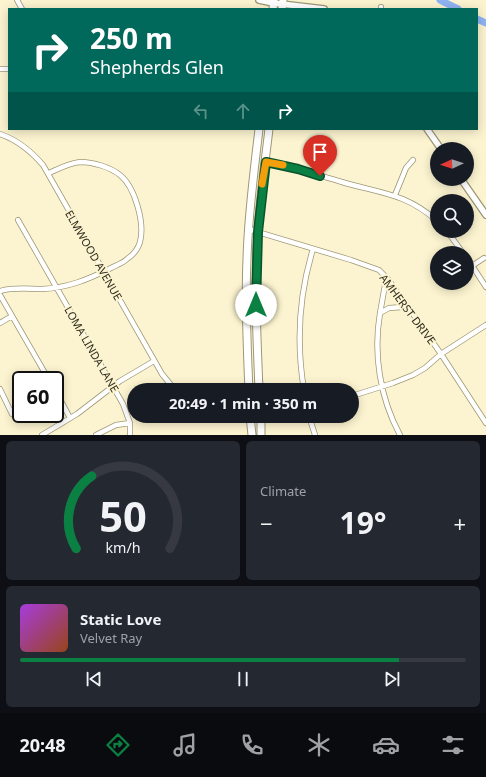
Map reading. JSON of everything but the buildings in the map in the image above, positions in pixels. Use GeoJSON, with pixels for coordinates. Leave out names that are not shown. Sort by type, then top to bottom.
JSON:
{"type":"FeatureCollection","features":[{"type":"Feature","properties":{"kind":"main road"},"geometry":{"type":"LineString","coordinates":[[249,383],[246,333],[248,229],[259,130]]}},
{"type":"Feature","properties":{"kind":"main road"},"geometry":{"type":"LineString","coordinates":[[259,383],[256,279],[258,232],[269,130]]}},
{"type":"Feature","properties":{"kind":"main road"},"geometry":{"type":"LineString","coordinates":[[246,279],[256,279]]}},
{"type":"Feature","properties":{"kind":"main road"},"geometry":{"type":"LineString","coordinates":[[251,423],[252,435]]}},
{"type":"Feature","properties":{"kind":"main road"},"geometry":{"type":"LineString","coordinates":[[261,423],[261,435]]}},
{"type":"Feature","properties":{"kind":"street"},"geometry":{"type":"LineString","coordinates":[[259,0],[273,4],[316,8]]}},
{"type":"Feature","properties":{"kind":"street"},"geometry":{"type":"LineString","coordinates":[[429,130],[436,142]]}},
{"type":"Feature","properties":{"kind":"street","name":"ELMWOOD AVENUE"},"geometry":{"type":"LineString","coordinates":[[0,134],[27,148],[37,158],[48,173],[154,361],[169,383]]}},
{"type":"Feature","properties":{"kind":"street"},"geometry":{"type":"LineString","coordinates":[[395,195],[406,168],[413,160]]}},
{"type":"Feature","properties":{"kind":"street"},"geometry":{"type":"LineString","coordinates":[[0,291],[11,289],[43,289],[81,282],[127,260],[138,247],[141,229],[134,195],[128,183],[115,172],[92,163],[80,162],[70,164],[48,173]]}},
{"type":"Feature","properties":{"kind":"street"},"geometry":{"type":"LineString","coordinates":[[266,162],[395,195],[416,205],[430,216]]}},
{"type":"Feature","properties":{"kind":"street"},"geometry":{"type":"LineString","coordinates":[[467,186],[486,215]]}},
{"type":"Feature","properties":{"kind":"street","name":"LOMA LINDA LANE"},"geometry":{"type":"LineString","coordinates":[[18,220],[127,413]]}},
{"type":"Feature","properties":{"kind":"street","name":"AMHERST DRIVE"},"geometry":{"type":"LineString","coordinates":[[248,229],[313,248],[379,270],[388,279],[442,354],[486,423]]}},
{"type":"Feature","properties":{"kind":"street"},"geometry":{"type":"LineString","coordinates":[[303,383],[299,346],[299,324],[307,269],[313,248]]}},
{"type":"Feature","properties":{"kind":"street"},"geometry":{"type":"LineString","coordinates":[[474,265],[484,258]]}},
{"type":"Feature","properties":{"kind":"street"},"geometry":{"type":"LineString","coordinates":[[474,269],[486,286]]}},
{"type":"Feature","properties":{"kind":"street"},"geometry":{"type":"LineString","coordinates":[[388,279],[385,285],[377,337],[378,366],[388,406],[400,435]]}},
{"type":"Feature","properties":{"kind":"street"},"geometry":{"type":"LineString","coordinates":[[0,294],[44,371]]}},
{"type":"Feature","properties":{"kind":"street"},"geometry":{"type":"LineString","coordinates":[[380,313],[389,308],[403,307],[406,304]]}},
{"type":"Feature","properties":{"kind":"street"},"geometry":{"type":"LineString","coordinates":[[0,323],[12,316]]}},
{"type":"Feature","properties":{"kind":"street"},"geometry":{"type":"LineString","coordinates":[[359,394],[413,374],[425,368],[442,354],[486,325]]}},
{"type":"Feature","properties":{"kind":"street"},"geometry":{"type":"LineString","coordinates":[[42,435],[92,404],[113,386],[129,375],[154,361]]}},
{"type":"Feature","properties":{"kind":"street"},"geometry":{"type":"LineString","coordinates":[[0,389],[12,414]]}},
{"type":"Feature","properties":{"kind":"street"},"geometry":{"type":"LineString","coordinates":[[64,407],[70,418]]}},
{"type":"Feature","properties":{"kind":"street"},"geometry":{"type":"LineString","coordinates":[[96,435],[110,428],[130,423]]}},
{"type":"Feature","properties":{"kind":"street","name":"LOMA LINDA LANE"},"geometry":{"type":"LineString","coordinates":[[130,423],[130,435]]}},
{"type":"Feature","properties":{"kind":"street"},"geometry":{"type":"LineString","coordinates":[[311,423],[315,435]]}},
{"type":"Feature","properties":{"kind":"waterway"},"geometry":{"type":"LineString","coordinates":[[440,0],[456,8]]}},
{"type":"Feature","properties":{"kind":"waterway"},"geometry":{"type":"LineString","coordinates":[[478,19],[486,23]]}},
{"type":"Feature","properties":{"kind":"slow traffic"},"geometry":{"type":"LineString","coordinates":[[262,184],[266,162],[283,165]]}},
{"type":"Feature","properties":{"kind":"route"},"geometry":{"type":"LineString","coordinates":[[256,305],[258,232],[266,162],[298,169],[320,176]]}}]}
